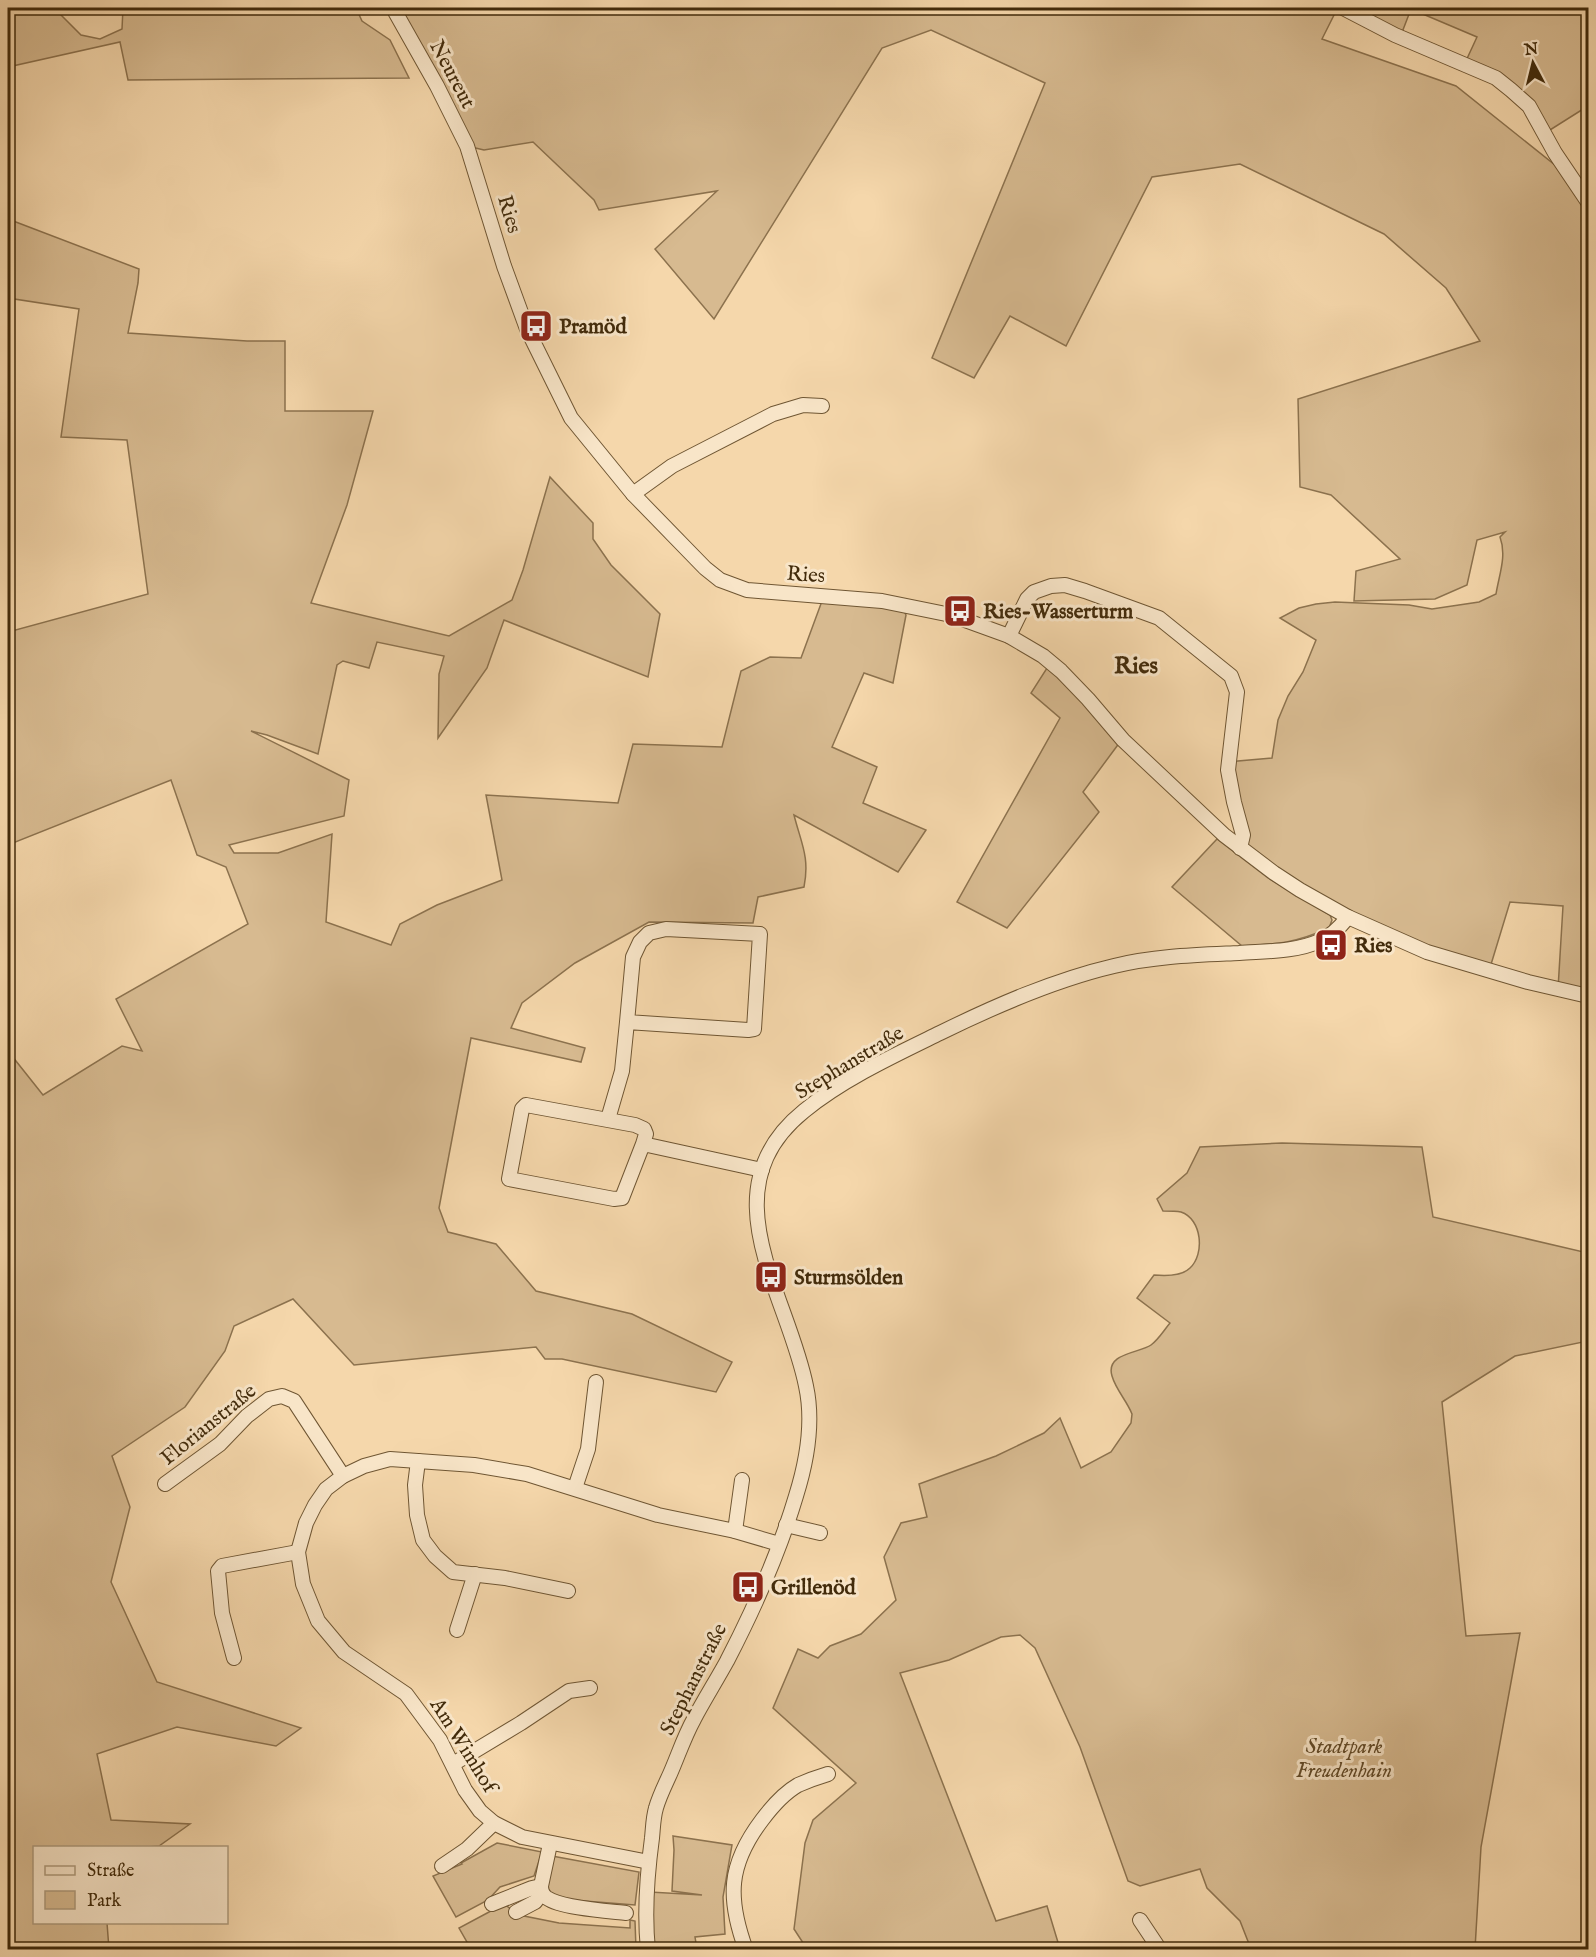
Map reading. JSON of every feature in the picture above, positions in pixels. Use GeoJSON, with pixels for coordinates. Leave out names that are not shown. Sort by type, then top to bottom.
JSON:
{"type":"FeatureCollection","features":[{"type":"Feature","properties":{"kind":"street","name":"Neureut"},"geometry":{"type":"LineString","coordinates":[[393,8],[437,86],[467,146],[472,162]]}},
{"type":"Feature","properties":{"kind":"street"},"geometry":{"type":"LineString","coordinates":[[1343,8],[1395,35],[1496,78],[1529,106],[1588,202]]}},
{"type":"Feature","properties":{"kind":"street","name":"Ries"},"geometry":{"type":"LineString","coordinates":[[472,162],[504,266],[536,350],[571,418],[633,494],[705,568],[735,587],[747,590],[882,601],[951,615],[1009,636],[1037,652],[1061,671],[1123,740],[1184,799],[1240,848],[1274,873],[1348,917],[1427,952],[1528,982],[1588,996]]}},
{"type":"Feature","properties":{"kind":"street"},"geometry":{"type":"LineString","coordinates":[[633,494],[672,466],[773,414],[803,405],[822,406]]}},
{"type":"Feature","properties":{"kind":"street"},"geometry":{"type":"LineString","coordinates":[[1009,636],[1034,592],[1050,586],[1065,585],[1159,618],[1231,676],[1237,692],[1228,770],[1243,834],[1240,848]]}},
{"type":"Feature","properties":{"kind":"street","name":"Stephanstraße"},"geometry":{"type":"LineString","coordinates":[[648,1950],[645,1916],[656,1809],[692,1722],[753,1609],[786,1525],[806,1461],[810,1418],[807,1389],[758,1231],[756,1210],[762,1170],[784,1131],[805,1110],[870,1070],[976,1016],[1034,992],[1085,974],[1130,962],[1165,957],[1283,950],[1307,946],[1335,933],[1348,917]]}},
{"type":"Feature","properties":{"kind":"street"},"geometry":{"type":"LineString","coordinates":[[608,1119],[622,1071],[633,957],[640,942],[648,933],[666,929],[760,934],[754,1029],[627,1022]]}},
{"type":"Feature","properties":{"kind":"street"},"geometry":{"type":"LineString","coordinates":[[526,1105],[608,1119],[644,1129],[646,1134],[643,1144],[622,1198],[614,1199],[509,1179],[522,1113],[526,1105]]}},
{"type":"Feature","properties":{"kind":"street"},"geometry":{"type":"LineString","coordinates":[[643,1144],[762,1170]]}},
{"type":"Feature","properties":{"kind":"street"},"geometry":{"type":"LineString","coordinates":[[575,1488],[588,1449],[596,1382]]}},
{"type":"Feature","properties":{"kind":"street","name":"Florianstraße"},"geometry":{"type":"LineString","coordinates":[[165,1484],[220,1444],[247,1416],[269,1400],[282,1396],[294,1401],[343,1476]]}},
{"type":"Feature","properties":{"kind":"street","name":"Am Wimhof"},"geometry":{"type":"LineString","coordinates":[[649,1862],[522,1837],[494,1823],[480,1811],[465,1790],[435,1734],[406,1694],[344,1652],[318,1622],[303,1584],[298,1552],[306,1523],[326,1489],[343,1476],[364,1466],[390,1459],[485,1466],[527,1474],[658,1515],[735,1531],[779,1544]]}},
{"type":"Feature","properties":{"kind":"street"},"geometry":{"type":"LineString","coordinates":[[418,1461],[415,1485],[417,1515],[423,1540],[435,1556],[453,1572],[505,1578],[568,1590]]}},
{"type":"Feature","properties":{"kind":"street"},"geometry":{"type":"LineString","coordinates":[[735,1531],[742,1480]]}},
{"type":"Feature","properties":{"kind":"street"},"geometry":{"type":"LineString","coordinates":[[786,1525],[820,1533]]}},
{"type":"Feature","properties":{"kind":"street"},"geometry":{"type":"LineString","coordinates":[[234,1658],[222,1613],[218,1571],[222,1566],[298,1552]]}},
{"type":"Feature","properties":{"kind":"street"},"geometry":{"type":"LineString","coordinates":[[457,1630],[475,1574]]}},
{"type":"Feature","properties":{"kind":"street"},"geometry":{"type":"LineString","coordinates":[[453,1764],[569,1691],[590,1688]]}},
{"type":"Feature","properties":{"kind":"street"},"geometry":{"type":"LineString","coordinates":[[746,1950],[736,1922],[733,1890],[737,1861],[753,1832],[772,1807],[796,1786],[828,1774]]}},
{"type":"Feature","properties":{"kind":"street","name":"Am Wimhof"},"geometry":{"type":"LineString","coordinates":[[442,1866],[467,1849],[494,1823]]}},
{"type":"Feature","properties":{"kind":"street"},"geometry":{"type":"LineString","coordinates":[[516,1912],[535,1902],[541,1889],[550,1844]]}},
{"type":"Feature","properties":{"kind":"street"},"geometry":{"type":"LineString","coordinates":[[492,1904],[532,1888],[541,1889],[549,1899],[562,1903],[626,1913]]}},
{"type":"Feature","properties":{"kind":"street"},"geometry":{"type":"LineString","coordinates":[[1140,1920],[1160,1950]]}},
{"type":"Feature","properties":{"kind":"green space"},"geometry":{"type":"Polygon","coordinates":[[[8,8],[54,8],[81,35],[100,39],[122,29],[123,8],[356,8],[362,21],[390,40],[409,78],[128,80],[120,42],[8,67],[8,8]]]}},
{"type":"Feature","properties":{"kind":"green space"},"geometry":{"type":"Polygon","coordinates":[[[393,8],[1335,8],[1337,9],[1322,39],[1456,86],[1575,181],[1588,193],[1588,996],[1558,989],[1563,906],[1510,902],[1489,971],[1372,929],[1240,848],[1227,762],[1272,758],[1278,720],[1288,696],[1303,672],[1316,640],[1280,618],[1299,608],[1316,604],[1335,602],[1409,605],[1432,609],[1479,602],[1496,594],[1503,558],[1500,537],[1505,532],[1477,540],[1467,585],[1435,599],[1354,601],[1356,571],[1400,559],[1331,495],[1300,487],[1298,399],[1480,341],[1446,288],[1384,234],[1240,164],[1152,177],[1066,346],[1010,316],[974,378],[932,358],[1045,83],[931,30],[882,48],[714,319],[655,249],[717,191],[599,210],[594,200],[533,142],[484,150],[467,146],[393,8]]]}},
{"type":"Feature","properties":{"kind":"green space"},"geometry":{"type":"Polygon","coordinates":[[[1343,8],[1588,8],[1588,106],[1550,130],[1529,106],[1465,63],[1477,37],[1411,9],[1401,35],[1343,8]]]}},
{"type":"Feature","properties":{"kind":"green space"},"geometry":{"type":"Polygon","coordinates":[[[8,219],[139,269],[128,333],[247,341],[285,341],[285,411],[373,411],[347,505],[311,603],[449,636],[512,600],[550,477],[593,523],[593,539],[611,565],[660,614],[648,677],[504,620],[487,668],[438,738],[439,674],[444,656],[377,642],[369,668],[343,661],[337,665],[318,754],[251,731],[349,780],[344,816],[229,845],[234,853],[278,853],[332,834],[326,922],[391,945],[400,924],[437,905],[502,880],[486,795],[618,803],[633,744],[722,747],[741,671],[770,657],[801,658],[822,601],[904,611],[906,615],[893,683],[864,673],[832,747],[877,767],[863,803],[926,830],[898,872],[794,815],[805,858],[804,887],[758,897],[753,923],[649,922],[575,963],[522,1003],[511,1028],[585,1048],[581,1062],[471,1038],[439,1208],[448,1232],[496,1244],[536,1291],[632,1314],[732,1362],[716,1392],[562,1359],[545,1359],[536,1347],[354,1365],[293,1299],[234,1326],[225,1351],[185,1407],[112,1456],[130,1507],[111,1582],[157,1682],[301,1728],[276,1746],[177,1727],[97,1754],[111,1820],[190,1824],[159,1846],[33,1846],[33,1924],[107,1924],[109,1949],[8,1949],[8,1051],[43,1095],[122,1046],[142,1051],[116,999],[248,924],[226,867],[197,855],[171,780],[8,845],[8,632],[148,594],[127,440],[61,437],[79,309],[8,298],[8,219]]]}},
{"type":"Feature","properties":{"kind":"green space"},"geometry":{"type":"Polygon","coordinates":[[[1047,668],[1052,669],[1120,742],[1083,792],[1099,812],[1007,928],[957,902],[1060,718],[1031,693],[1047,668]]]}},
{"type":"Feature","properties":{"kind":"green space"},"geometry":{"type":"Polygon","coordinates":[[[1217,839],[1268,878],[1330,915],[1332,920],[1329,928],[1287,942],[1242,946],[1172,887],[1217,839]]]}},
{"type":"Feature","properties":{"kind":"green space","name":"Stadtpark Freudenhain"},"geometry":{"type":"Polygon","coordinates":[[[1282,1143],[1422,1147],[1433,1217],[1588,1253],[1588,1341],[1515,1356],[1442,1402],[1466,1636],[1520,1633],[1481,1847],[1475,1949],[1251,1949],[1240,1921],[1207,1888],[1200,1869],[1140,1886],[1128,1881],[1080,1747],[1035,1648],[1020,1635],[1001,1637],[949,1660],[900,1673],[996,1921],[1047,1906],[1060,1949],[807,1949],[794,1929],[805,1843],[813,1820],[856,1783],[773,1708],[798,1649],[818,1658],[830,1646],[861,1634],[896,1600],[884,1557],[901,1523],[927,1517],[919,1484],[996,1456],[1044,1433],[1060,1418],[1081,1468],[1111,1452],[1131,1423],[1132,1414],[1114,1381],[1111,1368],[1118,1358],[1151,1345],[1170,1323],[1137,1298],[1154,1275],[1183,1273],[1195,1262],[1198,1254],[1199,1237],[1193,1222],[1181,1212],[1163,1211],[1157,1199],[1187,1173],[1200,1147],[1282,1143]]]}},
{"type":"Feature","properties":{"kind":"green space"},"geometry":{"type":"Polygon","coordinates":[[[673,1836],[732,1845],[723,1897],[725,1934],[695,1937],[697,1949],[654,1949],[650,1892],[702,1895],[672,1891],[673,1836]]]}},
{"type":"Feature","properties":{"kind":"green space"},"geometry":{"type":"Polygon","coordinates":[[[497,1843],[542,1852],[534,1876],[500,1887],[488,1900],[456,1917],[433,1876],[462,1864],[497,1843]]]}},
{"type":"Feature","properties":{"kind":"green space"},"geometry":{"type":"Polygon","coordinates":[[[552,1856],[639,1872],[635,1905],[559,1899],[545,1892],[552,1856]]]}},
{"type":"Feature","properties":{"kind":"green space"},"geometry":{"type":"Polygon","coordinates":[[[504,1904],[519,1915],[559,1923],[630,1928],[630,1920],[635,1921],[636,1949],[471,1949],[459,1928],[504,1904]]]}},
{"type":"Feature","properties":{"kind":"place","name":"Pramöd"},"geometry":{"type":"Point","coordinates":[536,326]}},
{"type":"Feature","properties":{"kind":"place","name":"Ries-Wasserturm"},"geometry":{"type":"Point","coordinates":[960,611]}},
{"type":"Feature","properties":{"kind":"place","name":"Ries"},"geometry":{"type":"Point","coordinates":[1331,945]}},
{"type":"Feature","properties":{"kind":"place","name":"Sturmsölden"},"geometry":{"type":"Point","coordinates":[771,1277]}},
{"type":"Feature","properties":{"kind":"place","name":"Grillenöd"},"geometry":{"type":"Point","coordinates":[748,1587]}},
{"type":"Feature","properties":{"kind":"district","name":"Ries"},"geometry":{"type":"Point","coordinates":[1136,665]}}]}
